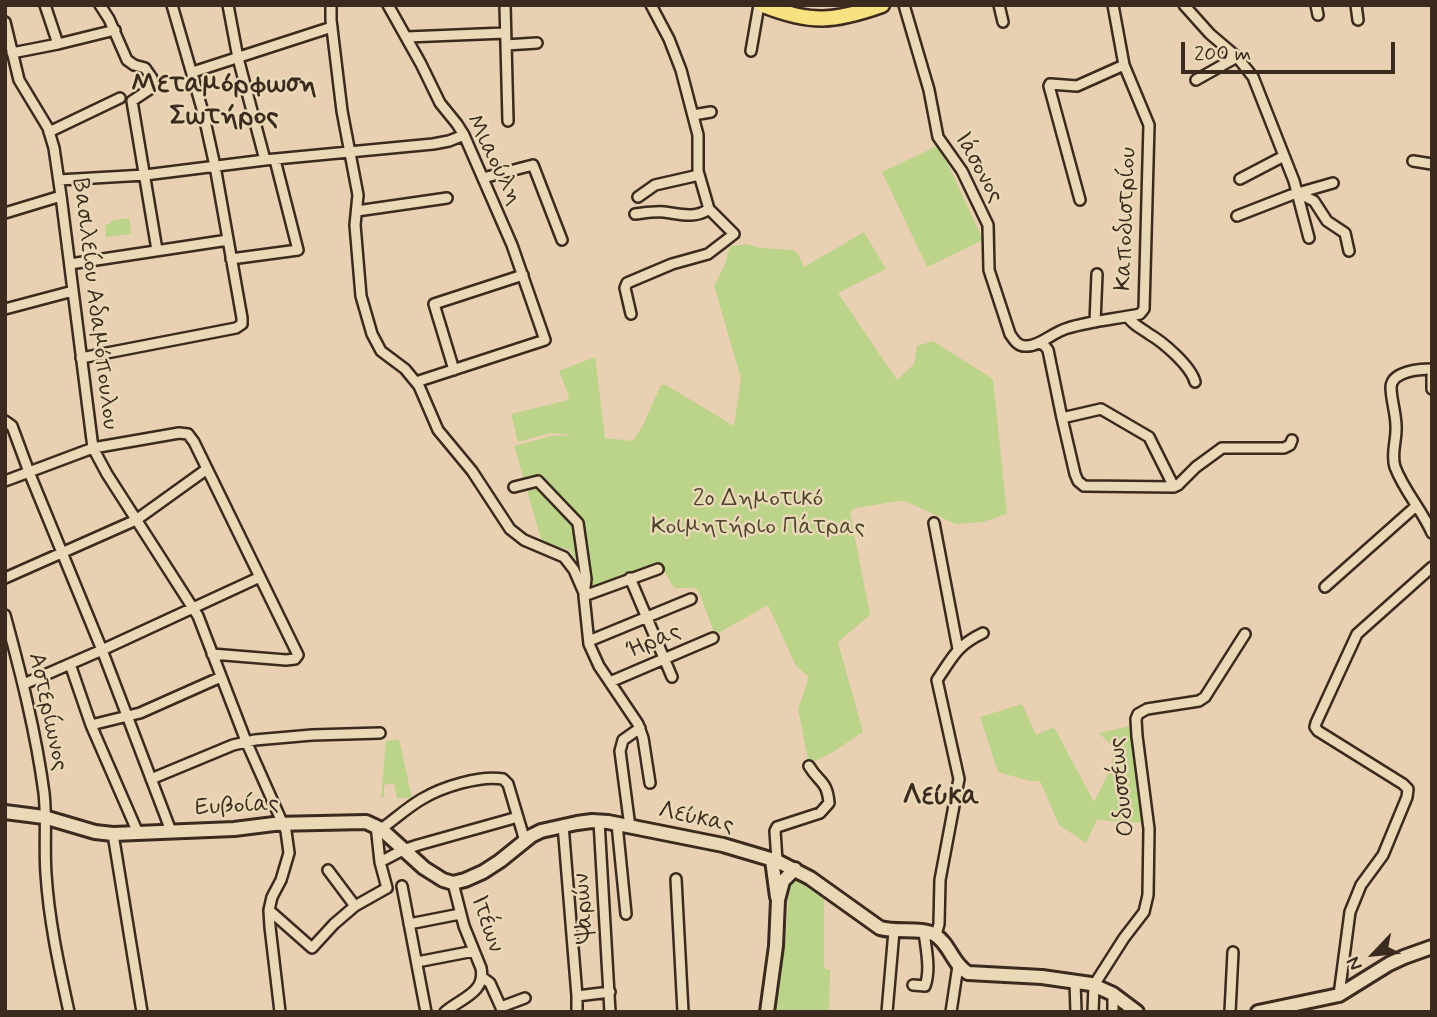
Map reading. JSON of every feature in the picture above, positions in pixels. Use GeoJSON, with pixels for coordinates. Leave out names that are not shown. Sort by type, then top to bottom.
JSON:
{"type":"FeatureCollection","features":[{"type":"Feature","properties":{"kind":"main road"},"geometry":{"type":"LineString","coordinates":[[761,5],[814,19],[838,18],[882,5]]}},
{"type":"Feature","properties":{"kind":"main road","name":"Ευβοίας"},"geometry":{"type":"LineString","coordinates":[[5,812],[44,817],[95,832],[113,834],[357,822],[378,827]]}},
{"type":"Feature","properties":{"kind":"main road","name":"Λεύκας"},"geometry":{"type":"LineString","coordinates":[[453,883],[483,872],[500,862],[541,831],[563,825],[599,821],[723,845],[774,861],[795,869],[871,923],[894,931]]}},
{"type":"Feature","properties":{"kind":"main road"},"geometry":{"type":"LineString","coordinates":[[378,827],[433,874],[453,883]]}},
{"type":"Feature","properties":{"kind":"main road"},"geometry":{"type":"LineString","coordinates":[[767,1012],[778,900],[774,861]]}},
{"type":"Feature","properties":{"kind":"main road"},"geometry":{"type":"LineString","coordinates":[[778,900],[783,881],[795,869]]}},
{"type":"Feature","properties":{"kind":"main road"},"geometry":{"type":"LineString","coordinates":[[894,931],[930,934],[942,941],[965,972],[1030,976],[1094,985],[1113,994],[1137,1012]]}},
{"type":"Feature","properties":{"kind":"main road"},"geometry":{"type":"LineString","coordinates":[[1258,1012],[1298,1008],[1339,995],[1389,964],[1432,947]]}},
{"type":"Feature","properties":{"kind":"street"},"geometry":{"type":"LineString","coordinates":[[45,5],[58,44]]}},
{"type":"Feature","properties":{"kind":"street"},"geometry":{"type":"LineString","coordinates":[[100,5],[115,30],[127,60],[145,68],[153,81],[153,87],[132,101],[157,250]]}},
{"type":"Feature","properties":{"kind":"street"},"geometry":{"type":"LineString","coordinates":[[81,358],[242,324],[215,166],[193,72],[172,5]]}},
{"type":"Feature","properties":{"kind":"street"},"geometry":{"type":"LineString","coordinates":[[228,5],[237,58],[298,250],[231,259]]}},
{"type":"Feature","properties":{"kind":"street"},"geometry":{"type":"LineString","coordinates":[[331,5],[340,103],[358,195],[355,225],[361,296],[372,334],[381,351],[405,369],[416,382],[438,430],[466,463],[510,529],[524,540],[561,555],[578,578],[584,595],[589,641],[595,657],[640,728],[650,783]]}},
{"type":"Feature","properties":{"kind":"street","name":"Μιαούλη"},"geometry":{"type":"LineString","coordinates":[[388,5],[440,103],[464,135],[512,245],[545,340],[454,370]]}},
{"type":"Feature","properties":{"kind":"street"},"geometry":{"type":"LineString","coordinates":[[505,5],[508,121]]}},
{"type":"Feature","properties":{"kind":"street"},"geometry":{"type":"LineString","coordinates":[[631,313],[625,288],[627,283],[672,264],[708,254],[734,234],[709,209],[699,175],[698,135],[681,70],[651,5]]}},
{"type":"Feature","properties":{"kind":"street"},"geometry":{"type":"LineString","coordinates":[[751,51],[761,5]]}},
{"type":"Feature","properties":{"kind":"street","name":"Ιάσονος"},"geometry":{"type":"LineString","coordinates":[[905,5],[929,90],[938,137],[962,171],[988,225],[989,270],[1010,334],[1021,346]]}},
{"type":"Feature","properties":{"kind":"street"},"geometry":{"type":"LineString","coordinates":[[999,5],[1003,22]]}},
{"type":"Feature","properties":{"kind":"street","name":"Καποδιστρίου"},"geometry":{"type":"LineString","coordinates":[[1021,346],[1038,343],[1056,332],[1140,314],[1144,309],[1149,130],[1124,65],[1113,5]]}},
{"type":"Feature","properties":{"kind":"street"},"geometry":{"type":"LineString","coordinates":[[1184,5],[1210,34],[1237,57],[1255,80],[1298,193],[1309,238]]}},
{"type":"Feature","properties":{"kind":"street"},"geometry":{"type":"LineString","coordinates":[[1356,5],[1358,20]]}},
{"type":"Feature","properties":{"kind":"street","name":"Βασιλείου Αδαμόπουλου"},"geometry":{"type":"LineString","coordinates":[[5,22],[21,84],[49,132],[59,180],[93,448],[194,608],[287,836],[287,864],[269,910],[280,1012]]}},
{"type":"Feature","properties":{"kind":"street"},"geometry":{"type":"LineString","coordinates":[[193,72],[332,27]]}},
{"type":"Feature","properties":{"kind":"street"},"geometry":{"type":"LineString","coordinates":[[12,53],[115,30]]}},
{"type":"Feature","properties":{"kind":"street"},"geometry":{"type":"LineString","coordinates":[[407,37],[505,33]]}},
{"type":"Feature","properties":{"kind":"street"},"geometry":{"type":"LineString","coordinates":[[506,45],[537,43]]}},
{"type":"Feature","properties":{"kind":"street"},"geometry":{"type":"LineString","coordinates":[[1196,80],[1237,57]]}},
{"type":"Feature","properties":{"kind":"street"},"geometry":{"type":"LineString","coordinates":[[1080,200],[1049,86],[1077,86],[1124,65]]}},
{"type":"Feature","properties":{"kind":"street"},"geometry":{"type":"LineString","coordinates":[[49,132],[120,98]]}},
{"type":"Feature","properties":{"kind":"street"},"geometry":{"type":"LineString","coordinates":[[692,115],[711,112]]}},
{"type":"Feature","properties":{"kind":"street"},"geometry":{"type":"LineString","coordinates":[[59,180],[145,175],[433,145],[464,135]]}},
{"type":"Feature","properties":{"kind":"street"},"geometry":{"type":"LineString","coordinates":[[1240,179],[1284,156]]}},
{"type":"Feature","properties":{"kind":"street"},"geometry":{"type":"LineString","coordinates":[[1413,161],[1432,164]]}},
{"type":"Feature","properties":{"kind":"street"},"geometry":{"type":"LineString","coordinates":[[483,178],[533,164],[562,240]]}},
{"type":"Feature","properties":{"kind":"street"},"geometry":{"type":"LineString","coordinates":[[638,197],[655,185],[699,175]]}},
{"type":"Feature","properties":{"kind":"street"},"geometry":{"type":"LineString","coordinates":[[1237,216],[1298,193],[1334,183]]}},
{"type":"Feature","properties":{"kind":"street"},"geometry":{"type":"LineString","coordinates":[[1298,193],[1314,201],[1327,221],[1345,233],[1349,251]]}},
{"type":"Feature","properties":{"kind":"street"},"geometry":{"type":"LineString","coordinates":[[5,213],[61,196]]}},
{"type":"Feature","properties":{"kind":"street"},"geometry":{"type":"LineString","coordinates":[[357,211],[447,198]]}},
{"type":"Feature","properties":{"kind":"street"},"geometry":{"type":"LineString","coordinates":[[635,214],[701,214],[709,209]]}},
{"type":"Feature","properties":{"kind":"street"},"geometry":{"type":"LineString","coordinates":[[70,264],[228,240]]}},
{"type":"Feature","properties":{"kind":"street"},"geometry":{"type":"LineString","coordinates":[[1095,322],[1097,274]]}},
{"type":"Feature","properties":{"kind":"street"},"geometry":{"type":"LineString","coordinates":[[416,382],[454,370],[434,304],[523,275]]}},
{"type":"Feature","properties":{"kind":"street"},"geometry":{"type":"LineString","coordinates":[[5,309],[73,291]]}},
{"type":"Feature","properties":{"kind":"street"},"geometry":{"type":"LineString","coordinates":[[1128,317],[1133,324],[1154,337],[1187,367],[1195,382]]}},
{"type":"Feature","properties":{"kind":"street"},"geometry":{"type":"LineString","coordinates":[[1038,343],[1048,350],[1075,474],[1084,486],[1174,486],[1222,447],[1284,448],[1290,445],[1292,440]]}},
{"type":"Feature","properties":{"kind":"street"},"geometry":{"type":"LineString","coordinates":[[1432,369],[1406,373],[1393,381],[1391,387],[1396,429],[1394,462],[1415,507],[1432,533]]}},
{"type":"Feature","properties":{"kind":"street"},"geometry":{"type":"LineString","coordinates":[[1432,376],[1432,389]]}},
{"type":"Feature","properties":{"kind":"street"},"geometry":{"type":"LineString","coordinates":[[1062,418],[1101,409],[1149,437],[1174,486]]}},
{"type":"Feature","properties":{"kind":"street"},"geometry":{"type":"LineString","coordinates":[[5,421],[12,426],[171,831]]}},
{"type":"Feature","properties":{"kind":"street"},"geometry":{"type":"LineString","coordinates":[[5,481],[93,448],[187,433],[194,442],[296,650],[297,657],[286,660],[212,654]]}},
{"type":"Feature","properties":{"kind":"street"},"geometry":{"type":"LineString","coordinates":[[5,578],[136,520],[207,469]]}},
{"type":"Feature","properties":{"kind":"street"},"geometry":{"type":"LineString","coordinates":[[514,487],[538,481],[578,523],[586,579],[584,595]]}},
{"type":"Feature","properties":{"kind":"street"},"geometry":{"type":"LineString","coordinates":[[1325,587],[1415,507]]}},
{"type":"Feature","properties":{"kind":"street"},"geometry":{"type":"LineString","coordinates":[[934,523],[958,649]]}},
{"type":"Feature","properties":{"kind":"street"},"geometry":{"type":"LineString","coordinates":[[1339,995],[1350,912],[1361,885],[1383,855],[1408,789],[1315,727],[1357,634],[1432,567]]}},
{"type":"Feature","properties":{"kind":"street"},"geometry":{"type":"LineString","coordinates":[[584,595],[658,569]]}},
{"type":"Feature","properties":{"kind":"street"},"geometry":{"type":"LineString","coordinates":[[24,684],[260,577]]}},
{"type":"Feature","properties":{"kind":"street"},"geometry":{"type":"LineString","coordinates":[[630,578],[672,677]]}},
{"type":"Feature","properties":{"kind":"street"},"geometry":{"type":"LineString","coordinates":[[589,641],[691,599]]}},
{"type":"Feature","properties":{"kind":"street","name":"Αστερίωνος"},"geometry":{"type":"LineString","coordinates":[[5,615],[24,684],[38,753],[45,804],[46,872],[51,928],[69,1012]]}},
{"type":"Feature","properties":{"kind":"street"},"geometry":{"type":"LineString","coordinates":[[913,985],[925,986],[927,982],[930,934],[939,924],[940,880],[959,779],[937,680],[967,640],[983,634]]}},
{"type":"Feature","properties":{"kind":"street","name":"Οδυσσέως"},"geometry":{"type":"LineString","coordinates":[[1094,985],[1144,912],[1148,895],[1149,829],[1137,736],[1138,714],[1147,709],[1199,701],[1205,697],[1245,634]]}},
{"type":"Feature","properties":{"kind":"street","name":"Ήρας"},"geometry":{"type":"LineString","coordinates":[[610,682],[713,638]]}},
{"type":"Feature","properties":{"kind":"street"},"geometry":{"type":"LineString","coordinates":[[69,664],[91,725],[138,833]]}},
{"type":"Feature","properties":{"kind":"street"},"geometry":{"type":"LineString","coordinates":[[91,725],[140,713],[221,677]]}},
{"type":"Feature","properties":{"kind":"street"},"geometry":{"type":"LineString","coordinates":[[625,914],[620,756],[621,745],[625,739],[640,728]]}},
{"type":"Feature","properties":{"kind":"street"},"geometry":{"type":"LineString","coordinates":[[151,779],[247,741],[380,733]]}},
{"type":"Feature","properties":{"kind":"street"},"geometry":{"type":"LineString","coordinates":[[774,861],[775,831],[778,827],[820,813],[829,803],[826,785],[809,766]]}},
{"type":"Feature","properties":{"kind":"street"},"geometry":{"type":"LineString","coordinates":[[269,910],[312,947],[355,906],[387,888],[380,862],[378,827],[419,800],[467,782],[489,778],[503,779],[508,784],[525,841]]}},
{"type":"Feature","properties":{"kind":"street"},"geometry":{"type":"LineString","coordinates":[[380,862],[403,850],[518,817]]}},
{"type":"Feature","properties":{"kind":"street","name":"Ψαρών"},"geometry":{"type":"LineString","coordinates":[[599,821],[610,1012]]}},
{"type":"Feature","properties":{"kind":"street"},"geometry":{"type":"LineString","coordinates":[[563,825],[577,1012]]}},
{"type":"Feature","properties":{"kind":"street"},"geometry":{"type":"LineString","coordinates":[[113,834],[142,1012]]}},
{"type":"Feature","properties":{"kind":"street"},"geometry":{"type":"LineString","coordinates":[[328,870],[355,906]]}},
{"type":"Feature","properties":{"kind":"street"},"geometry":{"type":"LineString","coordinates":[[676,879],[683,1012]]}},
{"type":"Feature","properties":{"kind":"street","name":"Ιτέων"},"geometry":{"type":"LineString","coordinates":[[449,1010],[476,990],[482,977],[460,914],[453,883]]}},
{"type":"Feature","properties":{"kind":"street"},"geometry":{"type":"LineString","coordinates":[[402,886],[426,1012]]}},
{"type":"Feature","properties":{"kind":"street"},"geometry":{"type":"LineString","coordinates":[[409,924],[460,914]]}},
{"type":"Feature","properties":{"kind":"street"},"geometry":{"type":"LineString","coordinates":[[887,1012],[894,931]]}},
{"type":"Feature","properties":{"kind":"street"},"geometry":{"type":"LineString","coordinates":[[416,962],[474,951]]}},
{"type":"Feature","properties":{"kind":"street"},"geometry":{"type":"LineString","coordinates":[[1230,1012],[1233,952]]}},
{"type":"Feature","properties":{"kind":"street"},"geometry":{"type":"LineString","coordinates":[[951,1012],[958,966]]}},
{"type":"Feature","properties":{"kind":"street","name":"Ιτέων"},"geometry":{"type":"LineString","coordinates":[[482,977],[491,983],[502,1009]]}},
{"type":"Feature","properties":{"kind":"street"},"geometry":{"type":"LineString","coordinates":[[1075,981],[1076,1012]]}},
{"type":"Feature","properties":{"kind":"street"},"geometry":{"type":"LineString","coordinates":[[1093,1012],[1094,985]]}},
{"type":"Feature","properties":{"kind":"street"},"geometry":{"type":"LineString","coordinates":[[577,996],[610,992]]}},
{"type":"Feature","properties":{"kind":"street"},"geometry":{"type":"LineString","coordinates":[[1113,994],[1113,1012]]}},
{"type":"Feature","properties":{"kind":"street"},"geometry":{"type":"LineString","coordinates":[[502,1009],[525,998]]}},
{"type":"Feature","properties":{"kind":"green space"},"geometry":{"type":"Polygon","coordinates":[[[939,145],[983,240],[927,267],[882,172],[939,145]]]}},
{"type":"Feature","properties":{"kind":"green space"},"geometry":{"type":"Polygon","coordinates":[[[129,218],[131,234],[106,237],[105,225],[113,220],[129,218]]]}},
{"type":"Feature","properties":{"kind":"green space","name":"2o Δημοτικό Κοιμητήριο Πάτρας"},"geometry":{"type":"Polygon","coordinates":[[[864,232],[886,269],[838,293],[897,380],[914,364],[917,346],[933,341],[993,379],[1007,514],[983,522],[956,524],[905,501],[856,508],[850,512],[870,615],[838,642],[863,732],[809,764],[798,709],[809,677],[796,666],[768,605],[715,635],[699,592],[694,588],[675,588],[660,565],[591,590],[570,550],[542,542],[514,446],[551,436],[573,435],[550,433],[518,442],[511,414],[568,400],[569,396],[559,371],[595,357],[605,438],[633,441],[661,385],[666,385],[734,426],[741,378],[714,286],[724,267],[730,246],[747,244],[760,248],[793,250],[804,267],[864,232]]]}},
{"type":"Feature","properties":{"kind":"green space"},"geometry":{"type":"Polygon","coordinates":[[[1022,704],[1036,735],[1054,727],[1094,802],[1111,768],[1114,748],[1099,733],[1130,726],[1141,777],[1145,823],[1097,820],[1086,843],[1059,825],[1040,781],[998,772],[980,717],[1022,704]]]}},
{"type":"Feature","properties":{"kind":"green space"},"geometry":{"type":"Polygon","coordinates":[[[399,739],[412,798],[397,798],[394,783],[384,785],[384,797],[381,798],[386,741],[399,739]]]}},
{"type":"Feature","properties":{"kind":"green space"},"geometry":{"type":"Polygon","coordinates":[[[796,878],[824,893],[824,968],[830,970],[829,1012],[776,1012],[789,885],[796,878]]]}},
{"type":"Feature","properties":{"kind":"district","name":"Μεταμόρφωση Σωτήρος"},"geometry":{"type":"Point","coordinates":[224,102]}},
{"type":"Feature","properties":{"kind":"district","name":"Λεύκα"},"geometry":{"type":"Point","coordinates":[941,798]}}]}
